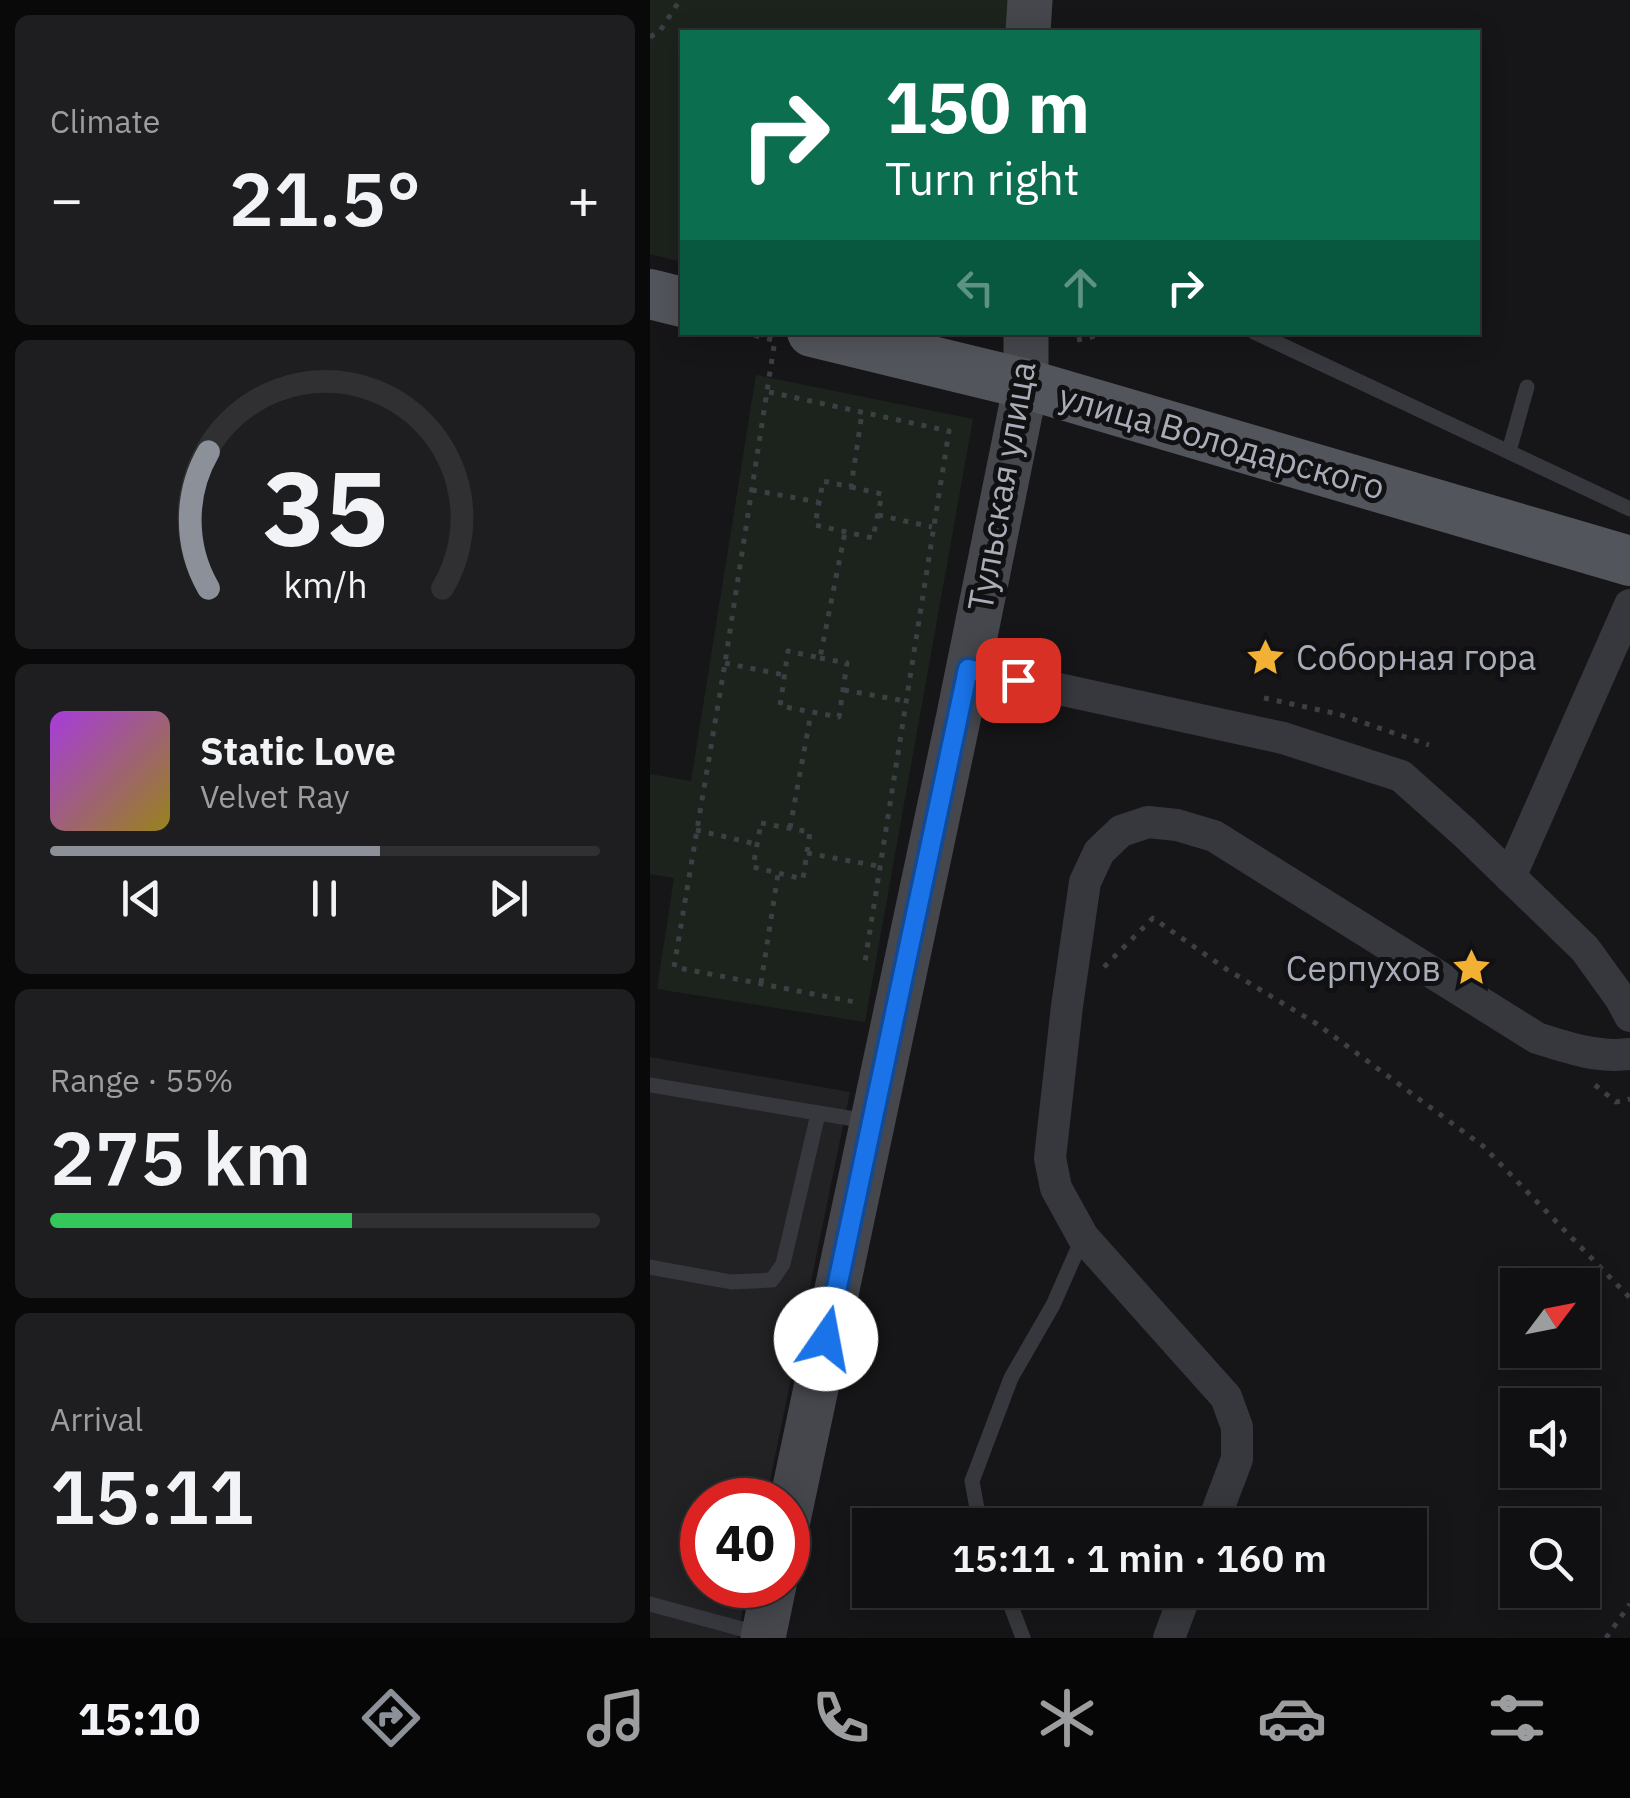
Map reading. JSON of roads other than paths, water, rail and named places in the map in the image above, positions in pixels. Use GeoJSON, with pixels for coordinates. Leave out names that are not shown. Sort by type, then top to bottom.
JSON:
{"type":"FeatureCollection","features":[{"type":"Feature","properties":{"kind":"main road"},"geometry":{"type":"LineString","coordinates":[[650,294],[680,302]]}},
{"type":"Feature","properties":{"kind":"main road","name":"улица Володарского"},"geometry":{"type":"LineString","coordinates":[[794,336],[1026,384],[1630,560]]}},
{"type":"Feature","properties":{"kind":"street"},"geometry":{"type":"LineString","coordinates":[[1028,30],[1030,0]]}},
{"type":"Feature","properties":{"kind":"street","name":"Тульская улица"},"geometry":{"type":"LineString","coordinates":[[797,1478],[1026,384],[1026,335]]}},
{"type":"Feature","properties":{"kind":"street"},"geometry":{"type":"LineString","coordinates":[[1510,877],[1630,605]]}},
{"type":"Feature","properties":{"kind":"street"},"geometry":{"type":"LineString","coordinates":[[968,669],[1283,738],[1401,776],[1585,948],[1630,1016]]}},
{"type":"Feature","properties":{"kind":"street"},"geometry":{"type":"LineString","coordinates":[[1218,1508],[1237,1459],[1237,1428],[1226,1397],[1083,1237],[1056,1188],[1050,1158],[1066,1006],[1085,882],[1099,852],[1121,831],[1148,822],[1177,825],[1214,836],[1537,1038],[1571,1049],[1612,1056],[1630,1054]]}},
{"type":"Feature","properties":{"kind":"street"},"geometry":{"type":"LineString","coordinates":[[763,1637],[769,1608]]}},
{"type":"Feature","properties":{"kind":"street"},"geometry":{"type":"LineString","coordinates":[[1169,1638],[1180,1608]]}},
{"type":"Feature","properties":{"kind":"lane"},"geometry":{"type":"LineString","coordinates":[[1260,335],[1630,509]]}},
{"type":"Feature","properties":{"kind":"lane"},"geometry":{"type":"LineString","coordinates":[[1508,451],[1527,387]]}},
{"type":"Feature","properties":{"kind":"lane"},"geometry":{"type":"LineString","coordinates":[[650,1085],[871,1122]]}},
{"type":"Feature","properties":{"kind":"lane"},"geometry":{"type":"LineString","coordinates":[[650,1267],[730,1282],[772,1280],[783,1264],[818,1114]]}},
{"type":"Feature","properties":{"kind":"lane"},"geometry":{"type":"LineString","coordinates":[[977,1508],[972,1481],[1011,1378],[1053,1305],[1083,1237]]}},
{"type":"Feature","properties":{"kind":"lane"},"geometry":{"type":"LineString","coordinates":[[650,1604],[763,1637]]}},
{"type":"Feature","properties":{"kind":"lane"},"geometry":{"type":"LineString","coordinates":[[1011,1608],[1023,1638]]}},
{"type":"Feature","properties":{"kind":"place","name":"Соборная гора"},"geometry":{"type":"Point","coordinates":[1266,657]}},
{"type":"Feature","properties":{"kind":"place","name":"Серпухов"},"geometry":{"type":"Point","coordinates":[1471,968]}}]}
